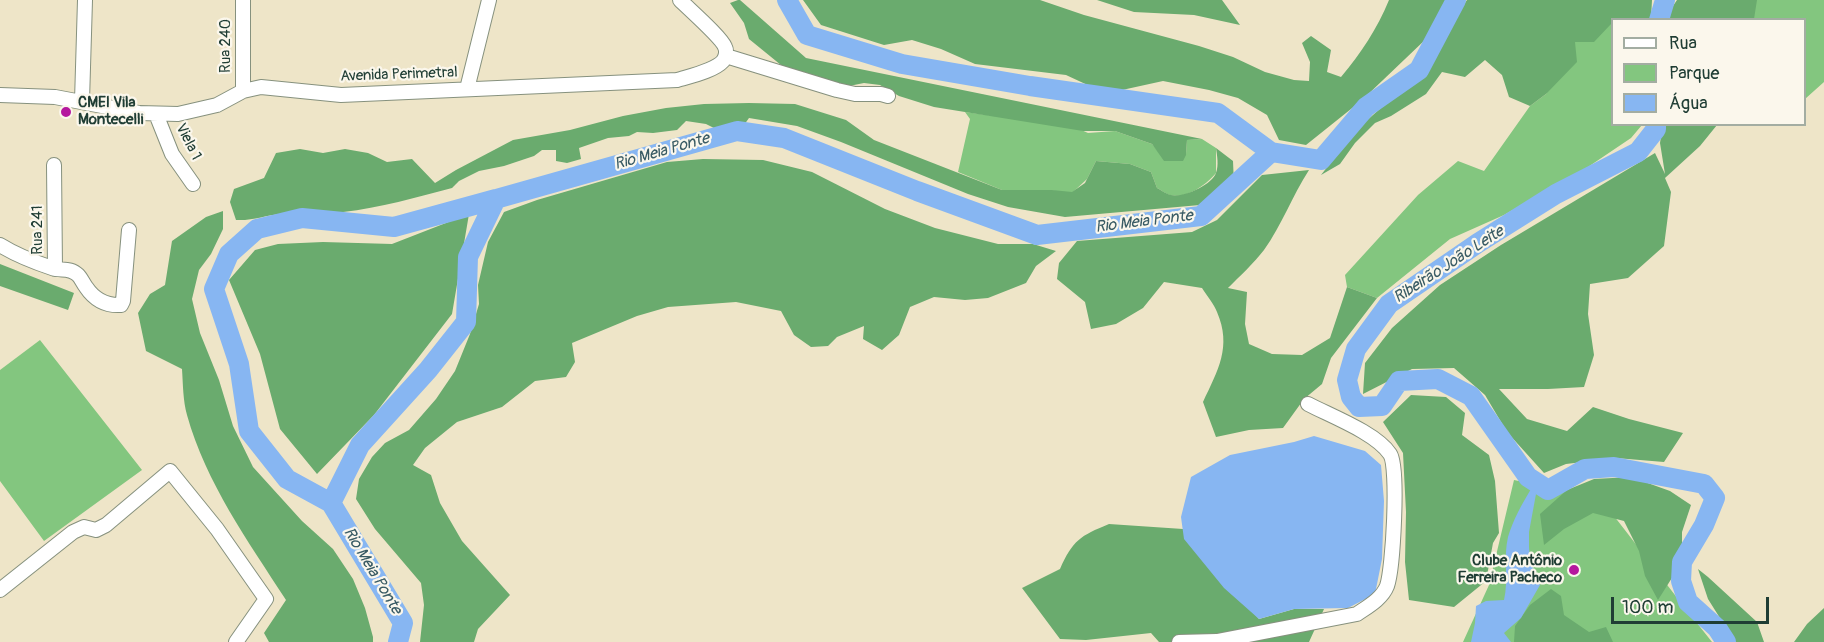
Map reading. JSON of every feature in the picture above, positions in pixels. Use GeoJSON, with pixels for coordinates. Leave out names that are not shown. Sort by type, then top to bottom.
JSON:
{"type":"FeatureCollection","features":[{"type":"Feature","properties":{"kind":"street"},"geometry":{"type":"LineString","coordinates":[[82,101],[85,0]]}},
{"type":"Feature","properties":{"kind":"street","name":"Rua 240"},"geometry":{"type":"LineString","coordinates":[[243,0],[243,91]]}},
{"type":"Feature","properties":{"kind":"street"},"geometry":{"type":"LineString","coordinates":[[467,89],[489,0]]}},
{"type":"Feature","properties":{"kind":"street"},"geometry":{"type":"LineString","coordinates":[[680,0],[725,47],[726,56],[837,90],[855,94],[888,96]]}},
{"type":"Feature","properties":{"kind":"street","name":"Avenida Perimetral"},"geometry":{"type":"LineString","coordinates":[[0,95],[55,97],[139,113],[178,114],[217,105],[243,91],[261,87],[341,95],[677,80],[704,72],[723,62],[726,56]]}},
{"type":"Feature","properties":{"kind":"street","name":"Viela 1"},"geometry":{"type":"LineString","coordinates":[[156,114],[172,154],[193,184]]}},
{"type":"Feature","properties":{"kind":"street","name":"Rua 241"},"geometry":{"type":"LineString","coordinates":[[0,245],[13,253],[55,269],[54,165]]}},
{"type":"Feature","properties":{"kind":"street"},"geometry":{"type":"LineString","coordinates":[[55,269],[64,268],[78,275],[91,295],[99,301],[121,305],[129,230]]}},
{"type":"Feature","properties":{"kind":"street"},"geometry":{"type":"LineString","coordinates":[[1179,642],[1217,641],[1357,614],[1374,603],[1387,588],[1393,559],[1394,473],[1391,455],[1377,440],[1308,404]]}},
{"type":"Feature","properties":{"kind":"street"},"geometry":{"type":"LineString","coordinates":[[0,590],[74,532],[84,527],[96,530],[106,525],[170,471],[217,529],[266,599],[236,642]]}},
{"type":"Feature","properties":{"kind":"green space"},"geometry":{"type":"Polygon","coordinates":[[[738,0],[806,58],[1202,139],[1187,140],[1186,155],[1183,161],[1164,161],[1152,144],[1115,131],[1083,131],[934,107],[899,96],[880,85],[864,83],[844,87],[792,74],[749,39],[744,23],[730,3],[738,0]]]}},
{"type":"Feature","properties":{"kind":"green space"},"geometry":{"type":"Polygon","coordinates":[[[803,0],[1040,0],[1084,15],[1199,46],[1233,57],[1265,72],[1294,80],[1309,81],[1310,62],[1302,43],[1311,36],[1331,50],[1327,72],[1341,77],[1368,40],[1389,0],[1446,0],[1427,38],[1361,101],[1306,145],[1279,140],[1267,115],[1238,98],[1163,81],[1122,90],[1094,88],[1066,75],[975,64],[941,49],[912,40],[884,45],[821,25],[803,0]]]}},
{"type":"Feature","properties":{"kind":"green space"},"geometry":{"type":"Polygon","coordinates":[[[1097,0],[1222,0],[1240,25],[1194,15],[1134,12],[1097,0]]]}},
{"type":"Feature","properties":{"kind":"green space"},"geometry":{"type":"Polygon","coordinates":[[[1467,0],[1652,0],[1651,18],[1611,18],[1611,24],[1594,42],[1575,42],[1577,62],[1546,94],[1530,106],[1509,97],[1502,75],[1485,60],[1465,77],[1442,72],[1426,94],[1391,116],[1375,123],[1355,143],[1340,164],[1321,175],[1356,130],[1399,92],[1418,79],[1467,0]]]}},
{"type":"Feature","properties":{"kind":"green space"},"geometry":{"type":"Polygon","coordinates":[[[1677,0],[1757,0],[1754,18],[1667,18],[1677,0]]]}},
{"type":"Feature","properties":{"kind":"green space"},"geometry":{"type":"Polygon","coordinates":[[[1755,0],[1824,0],[1824,82],[1806,98],[1806,18],[1737,18],[1755,0]]]}},
{"type":"Feature","properties":{"kind":"green space"},"geometry":{"type":"Polygon","coordinates":[[[1611,21],[1611,126],[1641,126],[1631,138],[1588,167],[1504,215],[1450,239],[1377,298],[1347,287],[1345,275],[1418,195],[1458,161],[1484,171],[1530,106],[1546,94],[1575,42],[1611,21]]]}},
{"type":"Feature","properties":{"kind":"green space"},"geometry":{"type":"Polygon","coordinates":[[[749,103],[795,104],[846,120],[874,140],[1002,190],[1072,192],[1085,183],[1096,161],[1130,164],[1151,172],[1157,188],[1171,195],[1183,195],[1196,190],[1213,178],[1218,160],[1216,148],[1233,161],[1234,185],[1215,194],[1200,205],[1065,217],[1008,207],[968,194],[797,126],[749,118],[744,125],[726,134],[706,124],[686,121],[677,130],[637,132],[629,136],[608,138],[579,148],[581,159],[567,163],[556,161],[556,150],[542,150],[534,156],[504,166],[479,171],[459,181],[452,188],[357,210],[282,214],[236,220],[230,202],[234,189],[264,178],[276,153],[300,149],[323,153],[345,149],[368,153],[387,162],[412,159],[435,183],[513,140],[570,130],[623,116],[666,108],[749,103]]]}},
{"type":"Feature","properties":{"kind":"green space"},"geometry":{"type":"Polygon","coordinates":[[[965,112],[1039,122],[1079,129],[1088,133],[1115,131],[1152,144],[1158,151],[1186,154],[1187,140],[1202,139],[1216,148],[1216,173],[1196,190],[1176,196],[1157,188],[1151,172],[1130,164],[1096,161],[1087,179],[1072,193],[1047,190],[1002,190],[958,172],[970,119],[965,112]]]}},
{"type":"Feature","properties":{"kind":"green space"},"geometry":{"type":"Polygon","coordinates":[[[1663,126],[1716,126],[1700,146],[1665,178],[1671,192],[1664,246],[1628,278],[1590,284],[1588,314],[1594,355],[1584,387],[1499,389],[1527,419],[1567,431],[1593,407],[1683,433],[1664,462],[1616,458],[1566,464],[1544,473],[1507,432],[1485,395],[1454,368],[1412,369],[1363,394],[1365,363],[1392,328],[1440,285],[1501,245],[1655,153],[1665,174],[1660,143],[1663,126]]]}},
{"type":"Feature","properties":{"kind":"green space"},"geometry":{"type":"Polygon","coordinates":[[[703,159],[763,160],[812,172],[885,209],[935,228],[998,244],[1033,244],[1056,251],[1036,266],[1026,283],[988,298],[965,300],[934,297],[910,307],[899,335],[882,350],[863,339],[864,326],[837,337],[828,346],[811,347],[794,335],[781,311],[736,302],[668,307],[637,316],[572,343],[575,362],[566,377],[535,381],[502,407],[457,422],[425,448],[413,465],[431,475],[440,503],[462,541],[510,595],[478,629],[474,642],[420,642],[424,605],[421,583],[375,529],[356,499],[359,479],[372,457],[385,443],[409,430],[436,399],[455,371],[479,304],[478,285],[488,242],[504,212],[667,162],[703,159]]]}},
{"type":"Feature","properties":{"kind":"green space"},"geometry":{"type":"Polygon","coordinates":[[[1309,170],[1264,250],[1228,288],[1247,292],[1245,324],[1249,344],[1272,354],[1302,355],[1330,338],[1347,287],[1377,298],[1331,358],[1322,384],[1304,399],[1283,428],[1249,430],[1216,437],[1203,402],[1218,369],[1223,336],[1216,309],[1202,288],[1164,282],[1143,308],[1116,324],[1091,329],[1085,302],[1057,279],[1059,263],[1077,241],[1192,232],[1217,220],[1262,175],[1309,170]]]}},
{"type":"Feature","properties":{"kind":"green space"},"geometry":{"type":"Polygon","coordinates":[[[223,211],[223,229],[211,254],[199,270],[192,299],[200,333],[219,380],[233,426],[253,467],[302,521],[333,549],[353,579],[365,608],[373,642],[269,642],[264,633],[286,600],[229,511],[205,464],[186,410],[182,369],[146,351],[138,313],[150,294],[165,285],[172,241],[206,217],[223,211]]]}},
{"type":"Feature","properties":{"kind":"green space"},"geometry":{"type":"Polygon","coordinates":[[[469,214],[452,314],[374,415],[317,474],[280,429],[260,354],[229,280],[255,250],[278,244],[323,242],[392,244],[469,214]]]}},
{"type":"Feature","properties":{"kind":"green space"},"geometry":{"type":"Polygon","coordinates":[[[0,264],[74,293],[68,310],[0,286],[0,264]]]}},
{"type":"Feature","properties":{"kind":"green space"},"geometry":{"type":"Polygon","coordinates":[[[40,340],[142,470],[44,541],[0,481],[0,370],[40,340]]]}},
{"type":"Feature","properties":{"kind":"green space"},"geometry":{"type":"Polygon","coordinates":[[[1411,395],[1446,397],[1465,413],[1462,435],[1489,455],[1495,481],[1499,533],[1493,543],[1486,581],[1454,607],[1409,600],[1405,562],[1406,512],[1403,453],[1383,422],[1411,395]]]}},
{"type":"Feature","properties":{"kind":"green space"},"geometry":{"type":"Polygon","coordinates":[[[1631,477],[1670,491],[1691,505],[1682,532],[1682,562],[1658,600],[1645,576],[1639,551],[1624,521],[1593,513],[1564,529],[1544,545],[1540,514],[1567,490],[1594,479],[1631,477]]]}},
{"type":"Feature","properties":{"kind":"green space","name":"Clube Antônio Ferreira Pacheco"},"geometry":{"type":"Polygon","coordinates":[[[1514,480],[1600,498],[1712,642],[1463,642],[1489,585],[1514,480]]]}},
{"type":"Feature","properties":{"kind":"green space"},"geometry":{"type":"Polygon","coordinates":[[[1109,524],[1183,529],[1259,619],[1294,609],[1324,609],[1309,642],[1159,642],[1151,633],[1086,640],[1060,639],[1022,588],[1060,569],[1069,551],[1078,540],[1109,524]]]}},
{"type":"Feature","properties":{"kind":"green space"},"geometry":{"type":"Polygon","coordinates":[[[1698,569],[1757,622],[1764,642],[1735,642],[1708,599],[1698,569]]]}},
{"type":"Feature","properties":{"kind":"green space"},"geometry":{"type":"Polygon","coordinates":[[[1551,589],[1561,596],[1564,615],[1589,632],[1606,627],[1613,642],[1514,642],[1515,626],[1530,605],[1551,589]]]}},
{"type":"Feature","properties":{"kind":"green space"},"geometry":{"type":"Polygon","coordinates":[[[1824,608],[1824,642],[1794,642],[1807,624],[1824,608]]]}},
{"type":"Feature","properties":{"kind":"water"},"geometry":{"type":"Polygon","coordinates":[[[1314,436],[1365,451],[1381,465],[1384,501],[1382,559],[1375,594],[1348,608],[1294,609],[1259,619],[1224,588],[1184,539],[1181,517],[1191,477],[1230,455],[1314,436]]]}},
{"type":"Feature","properties":{"kind":"water"},"geometry":{"type":"Polygon","coordinates":[[[1531,489],[1536,494],[1529,532],[1530,561],[1540,585],[1521,618],[1504,633],[1511,642],[1471,642],[1476,606],[1486,601],[1504,600],[1508,537],[1515,518],[1531,489]]]}},
{"type":"Feature","properties":{"kind":"waterway","name":"Rio Meia Ponte"},"geometry":{"type":"LineString","coordinates":[[787,0],[807,35],[902,64],[1030,86],[1218,113],[1271,152],[1321,160],[1366,107],[1419,70],[1456,0]]}},
{"type":"Feature","properties":{"kind":"waterway","name":"Ribeirão João Leite"},"geometry":{"type":"LineString","coordinates":[[1660,18],[1665,0]]}},
{"type":"Feature","properties":{"kind":"waterway","name":"Ribeirão João Leite"},"geometry":{"type":"LineString","coordinates":[[1656,126],[1638,152],[1556,194],[1478,243],[1389,304],[1356,349],[1347,380],[1351,397],[1359,407],[1382,406],[1399,381],[1438,379],[1471,396],[1528,477],[1548,490],[1585,469],[1614,467],[1704,484],[1715,498],[1704,525],[1682,562],[1681,581],[1688,602],[1717,628],[1726,642]]}},
{"type":"Feature","properties":{"kind":"waterway","name":"Rio Meia Ponte"},"geometry":{"type":"LineString","coordinates":[[398,642],[403,623],[331,503],[360,445],[428,370],[466,322],[468,257],[496,199],[737,131],[784,138],[917,191],[1037,235],[1201,216],[1271,152]]}},
{"type":"Feature","properties":{"kind":"waterway","name":"Rio Meia Ponte"},"geometry":{"type":"LineString","coordinates":[[331,503],[287,479],[249,431],[239,364],[214,289],[229,254],[257,229],[302,218],[394,227],[496,199]]}},
{"type":"Feature","properties":{"kind":"place","name":"CMEI Vila Montecelli"},"geometry":{"type":"Point","coordinates":[66,112]}},
{"type":"Feature","properties":{"kind":"place","name":"Clube Antônio Ferreira Pacheco"},"geometry":{"type":"Point","coordinates":[1574,570]}}]}
